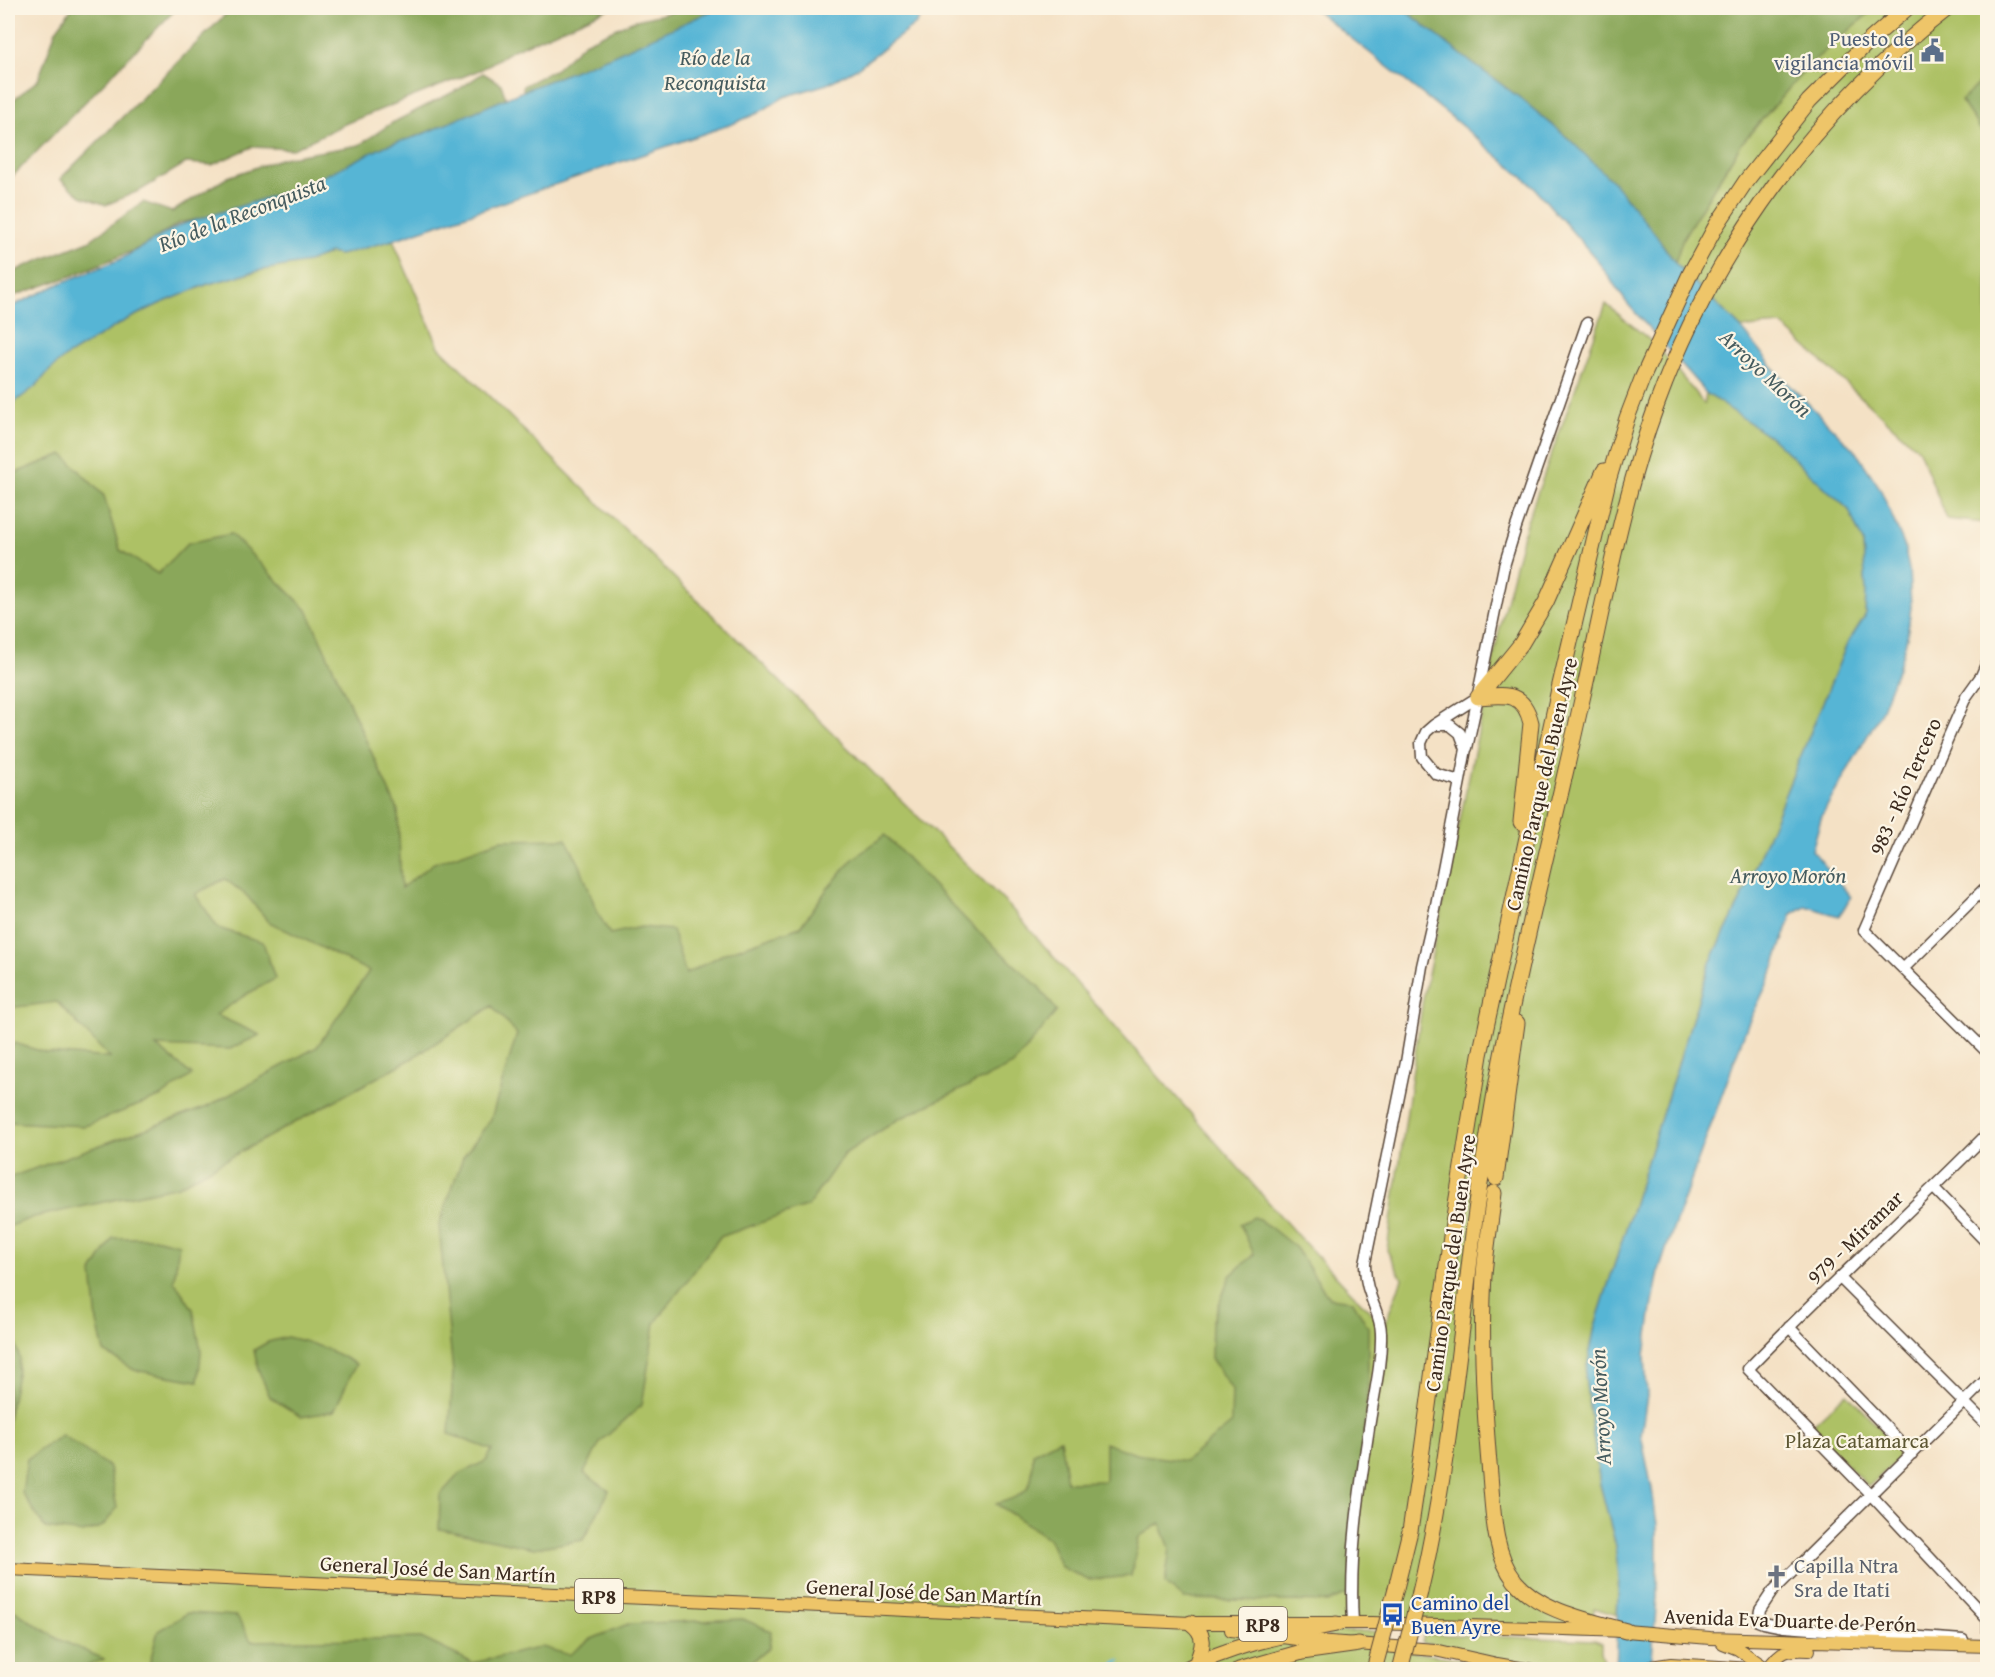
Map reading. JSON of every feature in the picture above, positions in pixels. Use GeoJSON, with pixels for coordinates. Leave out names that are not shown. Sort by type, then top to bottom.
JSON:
{"type":"FeatureCollection","features":[{"type":"Feature","properties":{"kind":"highway","name":"Camino Parque del Buen Ayre"},"geometry":{"type":"LineString","coordinates":[[1374,1670],[1410,1531],[1452,1229],[1480,1055],[1516,884],[1603,503],[1627,418],[1642,379],[1690,274],[1716,226],[1746,180],[1809,101],[1869,41],[1907,8]]}},
{"type":"Feature","properties":{"kind":"highway","name":"Camino Parque del Buen Ayre"},"geometry":{"type":"LineString","coordinates":[[1400,1670],[1420,1592],[1438,1505],[1480,1179],[1503,1045],[1626,503],[1656,405],[1707,292],[1724,259],[1751,217],[1839,106],[1887,58],[1948,8]]}},
{"type":"Feature","properties":{"kind":"highway"},"geometry":{"type":"LineString","coordinates":[[1478,697],[1521,644],[1545,602],[1627,418]]}},
{"type":"Feature","properties":{"kind":"highway"},"geometry":{"type":"LineString","coordinates":[[1478,697],[1508,695],[1519,701],[1525,708],[1531,723],[1516,884]]}},
{"type":"Feature","properties":{"kind":"highway"},"geometry":{"type":"LineString","coordinates":[[1532,914],[1484,1272],[1482,1353],[1492,1500],[1501,1552],[1507,1568],[1528,1593],[1593,1626],[1626,1631]]}},
{"type":"Feature","properties":{"kind":"highway"},"geometry":{"type":"LineString","coordinates":[[1190,1666],[1202,1639],[1199,1630],[1191,1623]]}},
{"type":"Feature","properties":{"kind":"highway"},"geometry":{"type":"LineString","coordinates":[[1190,1666],[1275,1636],[1336,1624]]}},
{"type":"Feature","properties":{"kind":"highway"},"geometry":{"type":"LineString","coordinates":[[1239,1670],[1302,1652],[1359,1644]]}},
{"type":"Feature","properties":{"kind":"main road","name":"General José de San Martín"},"geometry":{"type":"LineString","coordinates":[[8,1569],[1191,1623],[1593,1626]]}},
{"type":"Feature","properties":{"kind":"main road","name":"General José de San Martín"},"geometry":{"type":"LineString","coordinates":[[1191,1623],[1275,1636],[1435,1650],[1532,1670]]}},
{"type":"Feature","properties":{"kind":"main road","name":"Avenida Eva Duarte de Perón"},"geometry":{"type":"LineString","coordinates":[[1626,1631],[1710,1638],[1987,1647]]}},
{"type":"Feature","properties":{"kind":"main road"},"geometry":{"type":"LineString","coordinates":[[1710,1638],[1735,1647],[1770,1666]]}},
{"type":"Feature","properties":{"kind":"main road"},"geometry":{"type":"LineString","coordinates":[[1631,1670],[1671,1664],[1770,1666],[1785,1651],[1836,1651],[1873,1644]]}},
{"type":"Feature","properties":{"kind":"street"},"geometry":{"type":"LineString","coordinates":[[1353,1623],[1355,1535],[1381,1332],[1377,1312],[1365,1278],[1365,1263],[1504,566],[1587,323]]}},
{"type":"Feature","properties":{"kind":"street","name":"983 - Río Tercero"},"geometry":{"type":"LineString","coordinates":[[1904,968],[1864,930],[1966,697],[1984,678],[1988,660]]}},
{"type":"Feature","properties":{"kind":"street"},"geometry":{"type":"LineString","coordinates":[[1460,782],[1436,774],[1422,757],[1421,743],[1426,732],[1434,725],[1478,697]]}},
{"type":"Feature","properties":{"kind":"street"},"geometry":{"type":"LineString","coordinates":[[1434,725],[1450,725],[1460,733],[1466,748]]}},
{"type":"Feature","properties":{"kind":"street"},"geometry":{"type":"LineString","coordinates":[[1988,885],[1904,968],[1988,1053]]}},
{"type":"Feature","properties":{"kind":"street","name":"979 - Miramar"},"geometry":{"type":"LineString","coordinates":[[1870,1495],[1748,1369],[1988,1133]]}},
{"type":"Feature","properties":{"kind":"street"},"geometry":{"type":"LineString","coordinates":[[1934,1188],[1988,1244]]}},
{"type":"Feature","properties":{"kind":"street"},"geometry":{"type":"LineString","coordinates":[[1840,1278],[1988,1426]]}},
{"type":"Feature","properties":{"kind":"street"},"geometry":{"type":"LineString","coordinates":[[1789,1327],[1912,1454]]}},
{"type":"Feature","properties":{"kind":"street"},"geometry":{"type":"LineString","coordinates":[[1987,1647],[1988,1622],[1870,1495],[1988,1378]]}},
{"type":"Feature","properties":{"kind":"street","name":"Avenida Eva Duarte de Perón"},"geometry":{"type":"LineString","coordinates":[[1870,1495],[1772,1592],[1760,1610],[1758,1620],[1784,1628],[1961,1640],[1987,1647]]}},
{"type":"Feature","properties":{"kind":"green space"},"geometry":{"type":"Polygon","coordinates":[[[72,8],[177,8],[8,181],[8,104],[38,80],[56,30],[72,8]]]}},
{"type":"Feature","properties":{"kind":"green space"},"geometry":{"type":"Polygon","coordinates":[[[232,8],[610,8],[511,51],[482,69],[347,123],[293,149],[252,147],[212,165],[186,163],[141,190],[106,205],[81,196],[60,179],[232,8]]]}},
{"type":"Feature","properties":{"kind":"green space"},"geometry":{"type":"Polygon","coordinates":[[[689,8],[716,8],[634,52],[524,98],[523,86],[556,69],[584,43],[632,21],[689,8]]]}},
{"type":"Feature","properties":{"kind":"green space"},"geometry":{"type":"Polygon","coordinates":[[[1402,8],[1987,8],[1988,515],[1984,523],[1947,519],[1919,450],[1782,325],[1741,328],[1675,263],[1569,139],[1520,98],[1402,8]]]}},
{"type":"Feature","properties":{"kind":"green space"},"geometry":{"type":"Polygon","coordinates":[[[1402,8],[1875,8],[1810,64],[1741,144],[1683,238],[1675,263],[1656,235],[1569,139],[1520,98],[1402,8]]]}},
{"type":"Feature","properties":{"kind":"green space"},"geometry":{"type":"Polygon","coordinates":[[[483,73],[501,84],[507,102],[370,154],[261,207],[179,223],[142,247],[71,276],[8,298],[8,276],[23,267],[89,241],[143,202],[172,212],[228,177],[283,158],[359,145],[392,123],[459,89],[483,73]]]}},
{"type":"Feature","properties":{"kind":"green space"},"geometry":{"type":"Polygon","coordinates":[[[1987,75],[1987,139],[1961,101],[1987,75]]]}},
{"type":"Feature","properties":{"kind":"green space"},"geometry":{"type":"Polygon","coordinates":[[[393,240],[439,347],[1010,907],[1298,1236],[1384,1326],[1402,1279],[1387,1250],[1423,999],[1502,617],[1525,527],[1606,304],[1657,346],[1704,404],[1706,393],[1771,437],[1849,510],[1863,543],[1865,616],[1847,644],[1746,889],[1710,963],[1595,1326],[1585,1377],[1600,1484],[1614,1538],[1619,1576],[1617,1615],[1594,1608],[1592,1631],[1197,1623],[1532,1670],[8,1669],[8,407],[36,386],[65,357],[124,321],[159,304],[208,284],[330,253],[340,255],[393,240]]]}},
{"type":"Feature","properties":{"kind":"green space"},"geometry":{"type":"Polygon","coordinates":[[[63,454],[104,496],[120,550],[158,574],[188,543],[231,534],[307,610],[398,811],[401,888],[434,863],[501,840],[566,839],[580,865],[597,912],[610,934],[641,927],[672,930],[686,974],[725,953],[800,927],[852,860],[885,835],[971,925],[1039,987],[1057,1011],[1013,1065],[899,1119],[844,1154],[808,1206],[720,1237],[655,1323],[642,1405],[601,1441],[584,1473],[609,1491],[583,1540],[534,1548],[439,1529],[440,1495],[459,1474],[486,1461],[492,1450],[449,1434],[453,1373],[439,1225],[463,1157],[491,1119],[517,1034],[492,1006],[411,1059],[178,1186],[34,1217],[8,1227],[8,1178],[207,1107],[317,1047],[369,971],[269,922],[247,896],[225,879],[195,894],[218,928],[263,942],[275,979],[216,1015],[260,1035],[230,1049],[156,1046],[192,1075],[162,1096],[85,1126],[8,1122],[8,1052],[14,1043],[47,1053],[110,1058],[57,1002],[8,1008],[8,476],[63,454]]]}},
{"type":"Feature","properties":{"kind":"green space"},"geometry":{"type":"Polygon","coordinates":[[[1254,1217],[1296,1248],[1329,1298],[1353,1301],[1368,1327],[1368,1384],[1354,1591],[1329,1602],[1184,1599],[1165,1583],[1170,1548],[1160,1523],[1139,1537],[1131,1576],[1088,1580],[1061,1567],[1048,1538],[996,1504],[1023,1493],[1032,1475],[1033,1453],[1060,1439],[1067,1482],[1105,1481],[1105,1443],[1136,1454],[1185,1461],[1231,1424],[1232,1390],[1211,1358],[1212,1323],[1230,1276],[1254,1254],[1240,1224],[1254,1217]]]}},
{"type":"Feature","properties":{"kind":"green space"},"geometry":{"type":"Polygon","coordinates":[[[113,1238],[154,1238],[179,1244],[174,1281],[193,1309],[201,1352],[198,1381],[134,1370],[104,1352],[97,1322],[92,1272],[113,1238]]]}},
{"type":"Feature","properties":{"kind":"green space"},"geometry":{"type":"Polygon","coordinates":[[[8,1319],[20,1359],[8,1419],[8,1319]]]}},
{"type":"Feature","properties":{"kind":"green space"},"geometry":{"type":"Polygon","coordinates":[[[287,1337],[323,1348],[356,1364],[334,1411],[301,1417],[270,1397],[258,1369],[254,1350],[268,1342],[287,1337]]]}},
{"type":"Feature","properties":{"kind":"green space","name":"Plaza Catamarca"},"geometry":{"type":"Polygon","coordinates":[[[1847,1393],[1904,1454],[1868,1487],[1811,1426],[1847,1393]]]}},
{"type":"Feature","properties":{"kind":"green space"},"geometry":{"type":"Polygon","coordinates":[[[62,1435],[109,1467],[117,1508],[103,1526],[83,1533],[45,1528],[22,1493],[27,1459],[62,1435]]]}},
{"type":"Feature","properties":{"kind":"green space"},"geometry":{"type":"Polygon","coordinates":[[[8,1611],[15,1611],[58,1639],[104,1659],[80,1669],[8,1669],[8,1611]]]}},
{"type":"Feature","properties":{"kind":"green space"},"geometry":{"type":"Polygon","coordinates":[[[188,1613],[237,1616],[251,1641],[421,1638],[473,1663],[542,1647],[569,1655],[589,1640],[628,1624],[743,1619],[771,1631],[769,1648],[742,1669],[148,1669],[158,1631],[188,1613]]]}},
{"type":"Feature","properties":{"kind":"green space"},"geometry":{"type":"Polygon","coordinates":[[[1377,1631],[1374,1640],[1329,1638],[1327,1635],[1330,1632],[1377,1631]]]}},
{"type":"Feature","properties":{"kind":"green space"},"geometry":{"type":"Polygon","coordinates":[[[1424,1634],[1595,1640],[1601,1643],[1604,1659],[1603,1663],[1576,1664],[1508,1660],[1422,1642],[1424,1634]]]}},
{"type":"Feature","properties":{"kind":"water","name":"Río de la Reconquista"},"geometry":{"type":"Polygon","coordinates":[[[718,8],[926,8],[916,24],[857,68],[827,84],[784,97],[758,113],[732,124],[393,240],[340,255],[330,253],[308,262],[262,270],[208,284],[159,304],[124,321],[65,357],[36,386],[8,407],[8,307],[121,259],[180,225],[301,187],[385,146],[418,136],[611,56],[718,8]]]}},
{"type":"Feature","properties":{"kind":"water","name":"Arroyo Morón"},"geometry":{"type":"Polygon","coordinates":[[[1313,8],[1402,8],[1520,98],[1569,139],[1614,183],[1656,235],[1675,263],[1741,328],[1777,372],[1856,452],[1880,488],[1904,545],[1909,569],[1911,607],[1901,660],[1880,714],[1822,815],[1812,850],[1851,897],[1839,916],[1805,906],[1792,914],[1771,976],[1747,1026],[1659,1271],[1645,1355],[1647,1396],[1641,1435],[1657,1525],[1657,1597],[1651,1669],[1615,1669],[1619,1576],[1614,1538],[1600,1484],[1585,1377],[1595,1326],[1710,963],[1746,889],[1847,644],[1865,616],[1863,543],[1849,510],[1771,437],[1706,393],[1627,303],[1597,260],[1531,184],[1450,116],[1313,8]]]}},
{"type":"Feature","properties":{"kind":"waterway"},"geometry":{"type":"LineString","coordinates":[[1984,523],[1988,515]]}},
{"type":"Feature","properties":{"kind":"waterway"},"geometry":{"type":"LineString","coordinates":[[1105,1670],[1120,1661]]}},
{"type":"Feature","properties":{"kind":"place","name":"Puesto de vigilancia móvil"},"geometry":{"type":"Point","coordinates":[1932,50]}},
{"type":"Feature","properties":{"kind":"place","name":"Capilla Ntra Sra de Itati"},"geometry":{"type":"Point","coordinates":[1776,1577]}},
{"type":"Feature","properties":{"kind":"place","name":"Camino del Buen Ayre"},"geometry":{"type":"Point","coordinates":[1393,1614]}}]}
